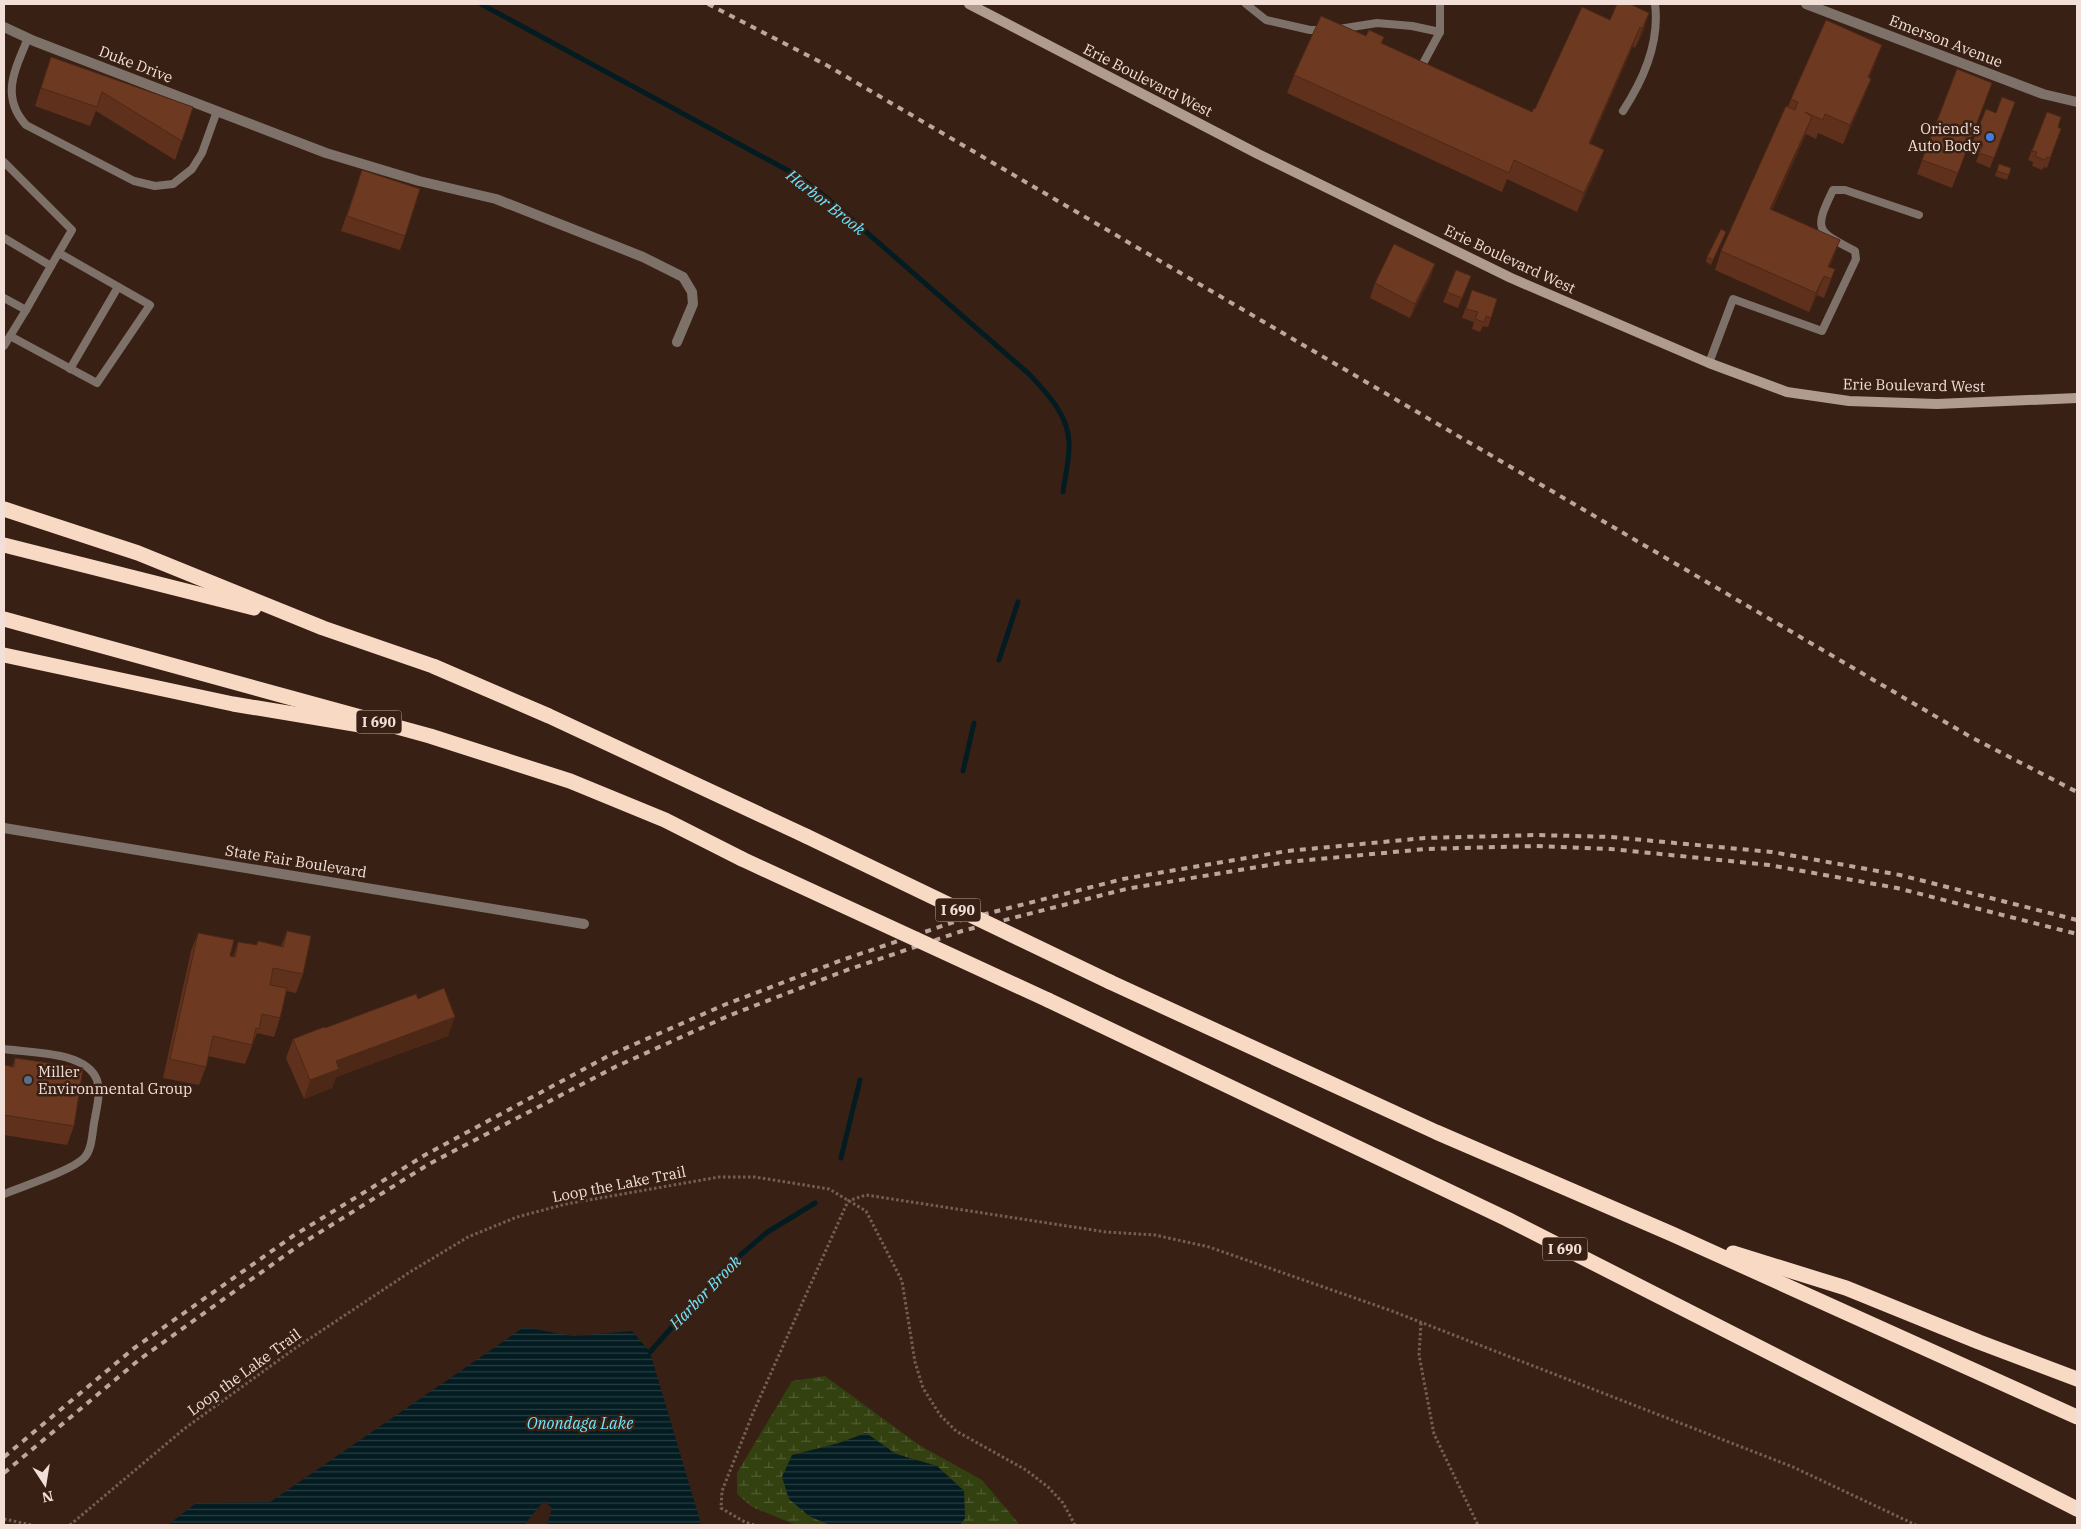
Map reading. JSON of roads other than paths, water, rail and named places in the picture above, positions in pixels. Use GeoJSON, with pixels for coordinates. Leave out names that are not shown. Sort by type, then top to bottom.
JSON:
{"type":"FeatureCollection","features":[{"type":"Feature","properties":{"kind":"highway"},"geometry":{"type":"LineString","coordinates":[[4,509],[138,553],[323,628]]}},
{"type":"Feature","properties":{"kind":"highway","name":"I 690"},"geometry":{"type":"LineString","coordinates":[[4,545],[201,594],[323,628],[433,666],[532,708],[720,795],[1110,982],[1436,1132],[1672,1234],[2077,1417]]}},
{"type":"Feature","properties":{"kind":"highway","name":"I 690"},"geometry":{"type":"LineString","coordinates":[[4,619],[430,736],[570,781],[665,820],[742,859],[1048,1000],[1507,1219],[2077,1509]]}},
{"type":"Feature","properties":{"kind":"highway"},"geometry":{"type":"LineString","coordinates":[[4,655],[233,704],[430,736]]}},
{"type":"Feature","properties":{"kind":"highway"},"geometry":{"type":"LineString","coordinates":[[1672,1234],[1846,1288],[2077,1379]]}},
{"type":"Feature","properties":{"kind":"main road","name":"Erie Boulevard West"},"geometry":{"type":"LineString","coordinates":[[969,4],[1258,154],[1511,278],[1709,363],[1787,392],[1849,401],[1937,404],[2077,398]]}},
{"type":"Feature","properties":{"kind":"street","name":"Emerson Avenue"},"geometry":{"type":"LineString","coordinates":[[1806,4],[2042,94],[2077,102]]}},
{"type":"Feature","properties":{"kind":"street","name":"Duke Drive"},"geometry":{"type":"LineString","coordinates":[[4,27],[326,153],[418,181],[496,199],[642,257],[683,277],[692,292],[693,304],[677,342]]}},
{"type":"Feature","properties":{"kind":"street","name":"State Fair Boulevard"},"geometry":{"type":"LineString","coordinates":[[4,828],[584,924]]}},
{"type":"Feature","properties":{"kind":"lane"},"geometry":{"type":"LineString","coordinates":[[1246,4],[1266,20],[1310,30],[1336,30],[1377,23],[1412,26],[1440,32]]}},
{"type":"Feature","properties":{"kind":"lane"},"geometry":{"type":"LineString","coordinates":[[1418,72],[1440,32],[1440,4]]}},
{"type":"Feature","properties":{"kind":"lane"},"geometry":{"type":"LineString","coordinates":[[1623,111],[1635,93],[1655,41],[1657,29],[1655,4]]}},
{"type":"Feature","properties":{"kind":"lane"},"geometry":{"type":"LineString","coordinates":[[28,38],[11,81],[9,94],[12,108],[17,116],[26,125],[134,180],[155,186],[173,184],[183,177],[192,168],[202,152],[218,111]]}},
{"type":"Feature","properties":{"kind":"lane"},"geometry":{"type":"LineString","coordinates":[[4,162],[72,230],[4,346]]}},
{"type":"Feature","properties":{"kind":"lane"},"geometry":{"type":"LineString","coordinates":[[1709,363],[1733,299],[1822,331],[1856,258],[1855,251],[1826,236],[1821,227],[1822,214],[1833,190],[1845,190],[1919,215]]}},
{"type":"Feature","properties":{"kind":"lane"},"geometry":{"type":"LineString","coordinates":[[4,238],[51,266]]}},
{"type":"Feature","properties":{"kind":"lane"},"geometry":{"type":"LineString","coordinates":[[10,336],[97,383],[150,305],[59,253]]}},
{"type":"Feature","properties":{"kind":"lane"},"geometry":{"type":"LineString","coordinates":[[70,369],[118,287]]}},
{"type":"Feature","properties":{"kind":"lane"},"geometry":{"type":"LineString","coordinates":[[4,298],[26,310]]}},
{"type":"Feature","properties":{"kind":"lane"},"geometry":{"type":"LineString","coordinates":[[4,1049],[77,1060],[90,1068],[98,1082],[98,1097],[89,1150],[83,1158],[55,1174],[4,1194]]}},
{"type":"Feature","properties":{"kind":"water","name":"Onondaga Lake"},"geometry":{"type":"Polygon","coordinates":[[[524,1327],[573,1336],[632,1331],[650,1352],[701,1524],[704,1525],[547,1525],[552,1508],[544,1501],[524,1525],[168,1525],[196,1503],[270,1502],[524,1327]]]}},
{"type":"Feature","properties":{"kind":"water"},"geometry":{"type":"Polygon","coordinates":[[[866,1433],[896,1454],[937,1466],[964,1491],[965,1518],[960,1525],[830,1525],[809,1516],[789,1499],[782,1477],[792,1455],[839,1443],[866,1433]]]}},
{"type":"Feature","properties":{"kind":"waterway","name":"Harbor Brook"},"geometry":{"type":"LineString","coordinates":[[481,4],[798,176],[833,203],[1029,374],[1049,397],[1061,414],[1068,432],[1069,454],[1063,492]]}},
{"type":"Feature","properties":{"kind":"waterway","name":"Harbor Brook"},"geometry":{"type":"LineString","coordinates":[[999,660],[1018,602]]}},
{"type":"Feature","properties":{"kind":"waterway","name":"Harbor Brook"},"geometry":{"type":"LineString","coordinates":[[963,771],[974,723]]}},
{"type":"Feature","properties":{"kind":"waterway","name":"Harbor Brook"},"geometry":{"type":"LineString","coordinates":[[841,1158],[860,1080]]}},
{"type":"Feature","properties":{"kind":"waterway","name":"Harbor Brook"},"geometry":{"type":"LineString","coordinates":[[650,1352],[720,1273],[766,1233],[815,1203]]}},
{"type":"Feature","properties":{"kind":"railway"},"geometry":{"type":"LineString","coordinates":[[708,4],[828,66],[1969,736],[2077,792]]}},
{"type":"Feature","properties":{"kind":"railway"},"geometry":{"type":"LineString","coordinates":[[4,1457],[133,1349],[293,1236],[425,1155],[610,1055],[724,1005],[842,960],[954,922],[1123,879],[1287,851],[1425,838],[1537,835],[1611,837],[1772,852],[1900,875],[2077,920]]}},
{"type":"Feature","properties":{"kind":"railway"},"geometry":{"type":"LineString","coordinates":[[4,1473],[140,1359],[298,1246],[429,1164],[615,1067],[728,1016],[847,970],[962,931],[1126,889],[1287,862],[1426,849],[1536,846],[1611,849],[1769,865],[1897,888],[2077,934]]}},
{"type":"Feature","properties":{"kind":"place","name":"Oriend's Auto Body"},"geometry":{"type":"Point","coordinates":[1990,137]}},
{"type":"Feature","properties":{"kind":"place","name":"Miller Environmental Group"},"geometry":{"type":"Point","coordinates":[28,1080]}}]}
